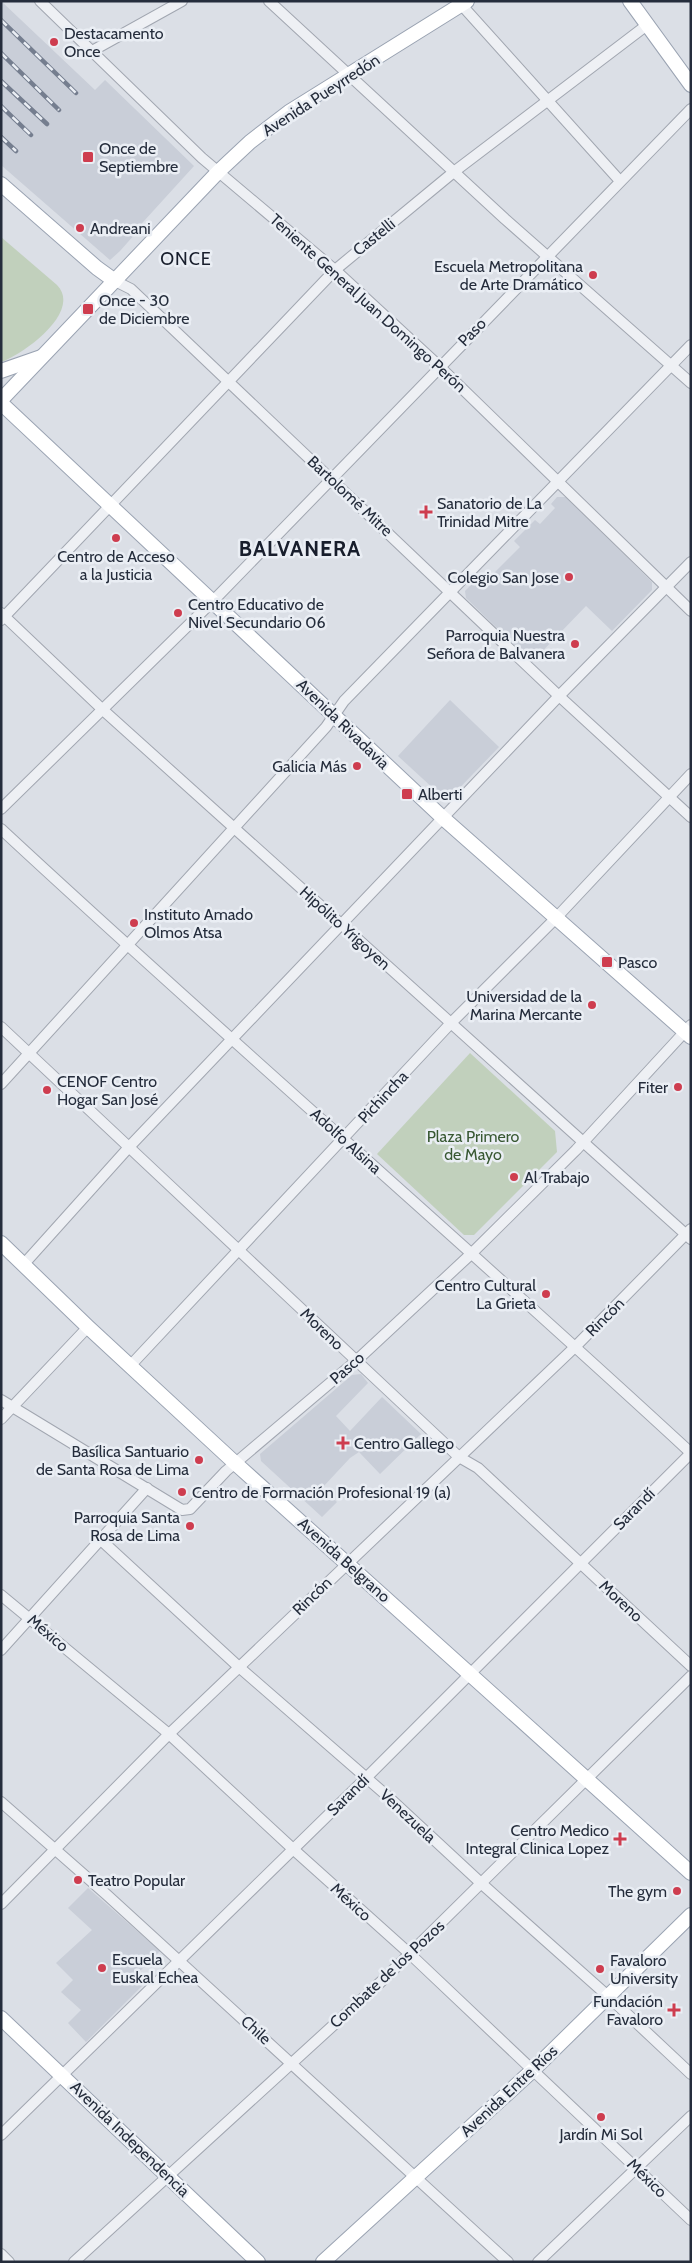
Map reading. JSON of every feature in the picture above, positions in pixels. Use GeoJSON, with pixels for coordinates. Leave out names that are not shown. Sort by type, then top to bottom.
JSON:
{"type":"FeatureCollection","features":[{"type":"Feature","properties":{"kind":"main road"},"geometry":{"type":"LineString","coordinates":[[630,1],[691,85]]}},
{"type":"Feature","properties":{"kind":"main road","name":"Avenida Pueyrredón"},"geometry":{"type":"LineString","coordinates":[[1,402],[219,171],[284,116],[350,76],[462,2]]}},
{"type":"Feature","properties":{"kind":"main road","name":"Bartolomé Mitre"},"geometry":{"type":"LineString","coordinates":[[1,184],[97,268],[115,281]]}},
{"type":"Feature","properties":{"kind":"main road"},"geometry":{"type":"LineString","coordinates":[[1,371],[46,355]]}},
{"type":"Feature","properties":{"kind":"main road","name":"Avenida Rivadavia"},"geometry":{"type":"LineString","coordinates":[[1,402],[443,818],[556,918],[689,1031]]}},
{"type":"Feature","properties":{"kind":"main road","name":"Avenida Belgrano"},"geometry":{"type":"LineString","coordinates":[[1,1243],[88,1327],[235,1463],[691,1873]]}},
{"type":"Feature","properties":{"kind":"main road","name":"Avenida Entre Ríos"},"geometry":{"type":"LineString","coordinates":[[323,2262],[533,2070],[691,1915]]}},
{"type":"Feature","properties":{"kind":"main road","name":"Avenida Independencia"},"geometry":{"type":"LineString","coordinates":[[1,2018],[258,2262]]}},
{"type":"Feature","properties":{"kind":"street","name":"Teniente General Juan Domingo Perón"},"geometry":{"type":"LineString","coordinates":[[40,1],[202,158],[334,270],[438,366],[559,481],[691,611]]}},
{"type":"Feature","properties":{"kind":"street"},"geometry":{"type":"LineString","coordinates":[[92,51],[182,1]]}},
{"type":"Feature","properties":{"kind":"street"},"geometry":{"type":"LineString","coordinates":[[269,1],[547,256],[691,383]]}},
{"type":"Feature","properties":{"kind":"street"},"geometry":{"type":"LineString","coordinates":[[462,2],[620,181]]}},
{"type":"Feature","properties":{"kind":"street","name":"Castelli"},"geometry":{"type":"LineString","coordinates":[[2,616],[334,270],[455,171],[647,25]]}},
{"type":"Feature","properties":{"kind":"street","name":"Paso"},"geometry":{"type":"LineString","coordinates":[[1,809],[212,600],[438,366],[691,109]]}},
{"type":"Feature","properties":{"kind":"street","name":"Bartolomé Mitre"},"geometry":{"type":"LineString","coordinates":[[115,281],[131,289],[559,696],[691,817]]}},
{"type":"Feature","properties":{"kind":"street"},"geometry":{"type":"LineString","coordinates":[[1,1084],[234,829],[334,715],[344,701],[691,345]]}},
{"type":"Feature","properties":{"kind":"street"},"geometry":{"type":"LineString","coordinates":[[24,1264],[130,1146],[231,1039],[559,696],[691,562]]}},
{"type":"Feature","properties":{"kind":"street","name":"Hipólito Yrigoyen"},"geometry":{"type":"LineString","coordinates":[[2,616],[102,710],[234,829],[689,1234]]}},
{"type":"Feature","properties":{"kind":"street","name":"Pichincha"},"geometry":{"type":"LineString","coordinates":[[130,1366],[451,1023],[556,918],[668,796],[691,774]]}},
{"type":"Feature","properties":{"kind":"street","name":"Adolfo Alsina"},"geometry":{"type":"LineString","coordinates":[[1,828],[128,947],[576,1346],[691,1453]]}},
{"type":"Feature","properties":{"kind":"street","name":"Moreno"},"geometry":{"type":"LineString","coordinates":[[1,1027],[130,1146],[356,1361],[459,1456],[478,1468],[691,1666]]}},
{"type":"Feature","properties":{"kind":"street","name":"Pasco"},"geometry":{"type":"LineString","coordinates":[[147,1488],[182,1510],[190,1509],[235,1463],[356,1361],[471,1254],[689,1031]]}},
{"type":"Feature","properties":{"kind":"street","name":"Rincón"},"geometry":{"type":"LineString","coordinates":[[1,1904],[169,1734],[240,1668],[347,1562],[576,1346],[689,1234]]}},
{"type":"Feature","properties":{"kind":"street"},"geometry":{"type":"LineString","coordinates":[[1,1420],[88,1327]]}},
{"type":"Feature","properties":{"kind":"street"},"geometry":{"type":"LineString","coordinates":[[1,1400],[147,1488],[1,1650]]}},
{"type":"Feature","properties":{"kind":"street","name":"Sarandí"},"geometry":{"type":"LineString","coordinates":[[1,2135],[64,2076],[366,1778],[691,1453]]}},
{"type":"Feature","properties":{"kind":"street","name":"Venezuela"},"geometry":{"type":"LineString","coordinates":[[101,1540],[240,1668],[609,1996],[691,2074]]}},
{"type":"Feature","properties":{"kind":"street","name":"México"},"geometry":{"type":"LineString","coordinates":[[1,1595],[169,1734],[410,1954],[691,2220]]}},
{"type":"Feature","properties":{"kind":"street","name":"Combate de los Pozos"},"geometry":{"type":"LineString","coordinates":[[74,2262],[410,1954],[691,1676]]}},
{"type":"Feature","properties":{"kind":"street","name":"Chile"},"geometry":{"type":"LineString","coordinates":[[1,1802],[292,2062],[508,2262]]}},
{"type":"Feature","properties":{"kind":"street"},"geometry":{"type":"LineString","coordinates":[[538,2262],[635,2167],[691,2116]]}},
{"type":"Feature","properties":{"kind":"street"},"geometry":{"type":"LineString","coordinates":[[1,2254],[9,2262]]}},
{"type":"Feature","properties":{"kind":"shaded area"},"geometry":{"type":"Polygon","coordinates":[[[1,1],[95,90],[105,80],[194,166],[110,260],[1,165],[1,1]]]}},
{"type":"Feature","properties":{"kind":"shaded area","name":"Colegio San Jose"},"geometry":{"type":"Polygon","coordinates":[[[557,497],[566,497],[652,582],[652,590],[612,631],[586,606],[532,662],[466,598],[465,591],[482,574],[488,579],[520,547],[514,541],[535,520],[540,524],[555,508],[551,504],[557,497]]]}},
{"type":"Feature","properties":{"kind":"shaded area"},"geometry":{"type":"Polygon","coordinates":[[[450,700],[499,747],[447,801],[398,756],[450,700]]]}},
{"type":"Feature","properties":{"kind":"shaded area","name":"Centro Gallego"},"geometry":{"type":"Polygon","coordinates":[[[361,1374],[368,1383],[336,1416],[350,1431],[382,1397],[421,1434],[380,1474],[359,1452],[350,1458],[322,1488],[337,1502],[322,1517],[261,1461],[260,1454],[352,1375],[361,1374]]]}},
{"type":"Feature","properties":{"kind":"shaded area","name":"Escuela Euskal Echea"},"geometry":{"type":"Polygon","coordinates":[[[88,1888],[160,1951],[137,1974],[146,1982],[86,2042],[68,2023],[81,2010],[61,1992],[73,1980],[56,1963],[92,1930],[68,1908],[88,1888]]]}},
{"type":"Feature","properties":{"kind":"green space"},"geometry":{"type":"Polygon","coordinates":[[[1,237],[57,285],[63,296],[62,307],[47,331],[22,351],[1,362],[1,237]]]}},
{"type":"Feature","properties":{"kind":"green space","name":"Plaza Primero de Mayo"},"geometry":{"type":"Polygon","coordinates":[[[470,1053],[555,1131],[557,1152],[474,1235],[464,1235],[377,1154],[470,1053]]]}},
{"type":"Feature","properties":{"kind":"railway"},"geometry":{"type":"LineString","coordinates":[[1,20],[76,93]]}},
{"type":"Feature","properties":{"kind":"railway"},"geometry":{"type":"LineString","coordinates":[[1,53],[59,110]]}},
{"type":"Feature","properties":{"kind":"railway"},"geometry":{"type":"LineString","coordinates":[[1,81],[47,124]]}},
{"type":"Feature","properties":{"kind":"railway"},"geometry":{"type":"LineString","coordinates":[[1,106],[31,135]]}},
{"type":"Feature","properties":{"kind":"railway"},"geometry":{"type":"LineString","coordinates":[[1,137],[16,151]]}},
{"type":"Feature","properties":{"kind":"place","name":"Destacamento Once"},"geometry":{"type":"Point","coordinates":[54,42]}},
{"type":"Feature","properties":{"kind":"place","name":"Once de Septiembre"},"geometry":{"type":"Point","coordinates":[88,157]}},
{"type":"Feature","properties":{"kind":"place","name":"Andreani"},"geometry":{"type":"Point","coordinates":[80,228]}},
{"type":"Feature","properties":{"kind":"place","name":"Escuela Metropolitana de Arte Dramático"},"geometry":{"type":"Point","coordinates":[593,275]}},
{"type":"Feature","properties":{"kind":"place","name":"Once - 30 de Diciembre"},"geometry":{"type":"Point","coordinates":[88,309]}},
{"type":"Feature","properties":{"kind":"place","name":"Sanatorio de La Trinidad Mitre"},"geometry":{"type":"Point","coordinates":[426,512]}},
{"type":"Feature","properties":{"kind":"place","name":"Centro de Acceso a la Justicia"},"geometry":{"type":"Point","coordinates":[116,538]}},
{"type":"Feature","properties":{"kind":"place","name":"Colegio San Jose"},"geometry":{"type":"Point","coordinates":[569,577]}},
{"type":"Feature","properties":{"kind":"place","name":"Centro Educativo de Nivel Secundario 06"},"geometry":{"type":"Point","coordinates":[178,613]}},
{"type":"Feature","properties":{"kind":"place","name":"Parroquia Nuestra Señora de Balvanera"},"geometry":{"type":"Point","coordinates":[575,644]}},
{"type":"Feature","properties":{"kind":"place","name":"Galicia Más"},"geometry":{"type":"Point","coordinates":[357,766]}},
{"type":"Feature","properties":{"kind":"place","name":"Alberti"},"geometry":{"type":"Point","coordinates":[407,794]}},
{"type":"Feature","properties":{"kind":"place","name":"Instituto Amado Olmos Atsa"},"geometry":{"type":"Point","coordinates":[134,923]}},
{"type":"Feature","properties":{"kind":"place","name":"Pasco"},"geometry":{"type":"Point","coordinates":[607,962]}},
{"type":"Feature","properties":{"kind":"place","name":"Universidad de la Marina Mercante"},"geometry":{"type":"Point","coordinates":[592,1005]}},
{"type":"Feature","properties":{"kind":"place","name":"Fiter"},"geometry":{"type":"Point","coordinates":[678,1087]}},
{"type":"Feature","properties":{"kind":"place","name":"CENOF Centro Hogar San José"},"geometry":{"type":"Point","coordinates":[47,1090]}},
{"type":"Feature","properties":{"kind":"place","name":"Al Trabajo"},"geometry":{"type":"Point","coordinates":[514,1177]}},
{"type":"Feature","properties":{"kind":"place","name":"Centro Cultural La Grieta"},"geometry":{"type":"Point","coordinates":[546,1294]}},
{"type":"Feature","properties":{"kind":"place","name":"Centro Gallego"},"geometry":{"type":"Point","coordinates":[343,1443]}},
{"type":"Feature","properties":{"kind":"place","name":"Basílica Santuario de Santa Rosa de Lima"},"geometry":{"type":"Point","coordinates":[199,1460]}},
{"type":"Feature","properties":{"kind":"place","name":"Centro de Formación Profesional 19 (a)"},"geometry":{"type":"Point","coordinates":[182,1492]}},
{"type":"Feature","properties":{"kind":"place","name":"Parroquia Santa Rosa de Lima"},"geometry":{"type":"Point","coordinates":[190,1526]}},
{"type":"Feature","properties":{"kind":"place","name":"Centro Medico Integral Clinica Lopez"},"geometry":{"type":"Point","coordinates":[620,1839]}},
{"type":"Feature","properties":{"kind":"place","name":"Teatro Popular"},"geometry":{"type":"Point","coordinates":[78,1880]}},
{"type":"Feature","properties":{"kind":"place","name":"The gym"},"geometry":{"type":"Point","coordinates":[677,1891]}},
{"type":"Feature","properties":{"kind":"place","name":"Escuela Euskal Echea"},"geometry":{"type":"Point","coordinates":[102,1968]}},
{"type":"Feature","properties":{"kind":"place","name":"Favaloro University"},"geometry":{"type":"Point","coordinates":[600,1969]}},
{"type":"Feature","properties":{"kind":"place","name":"Fundación Favaloro"},"geometry":{"type":"Point","coordinates":[674,2010]}},
{"type":"Feature","properties":{"kind":"place","name":"Jardín Mi Sol"},"geometry":{"type":"Point","coordinates":[601,2117]}},
{"type":"Feature","properties":{"kind":"district","name":"ONCE"},"geometry":{"type":"Point","coordinates":[186,259]}},
{"type":"Feature","properties":{"kind":"district","name":"BALVANERA"},"geometry":{"type":"Point","coordinates":[300,548]}}]}
